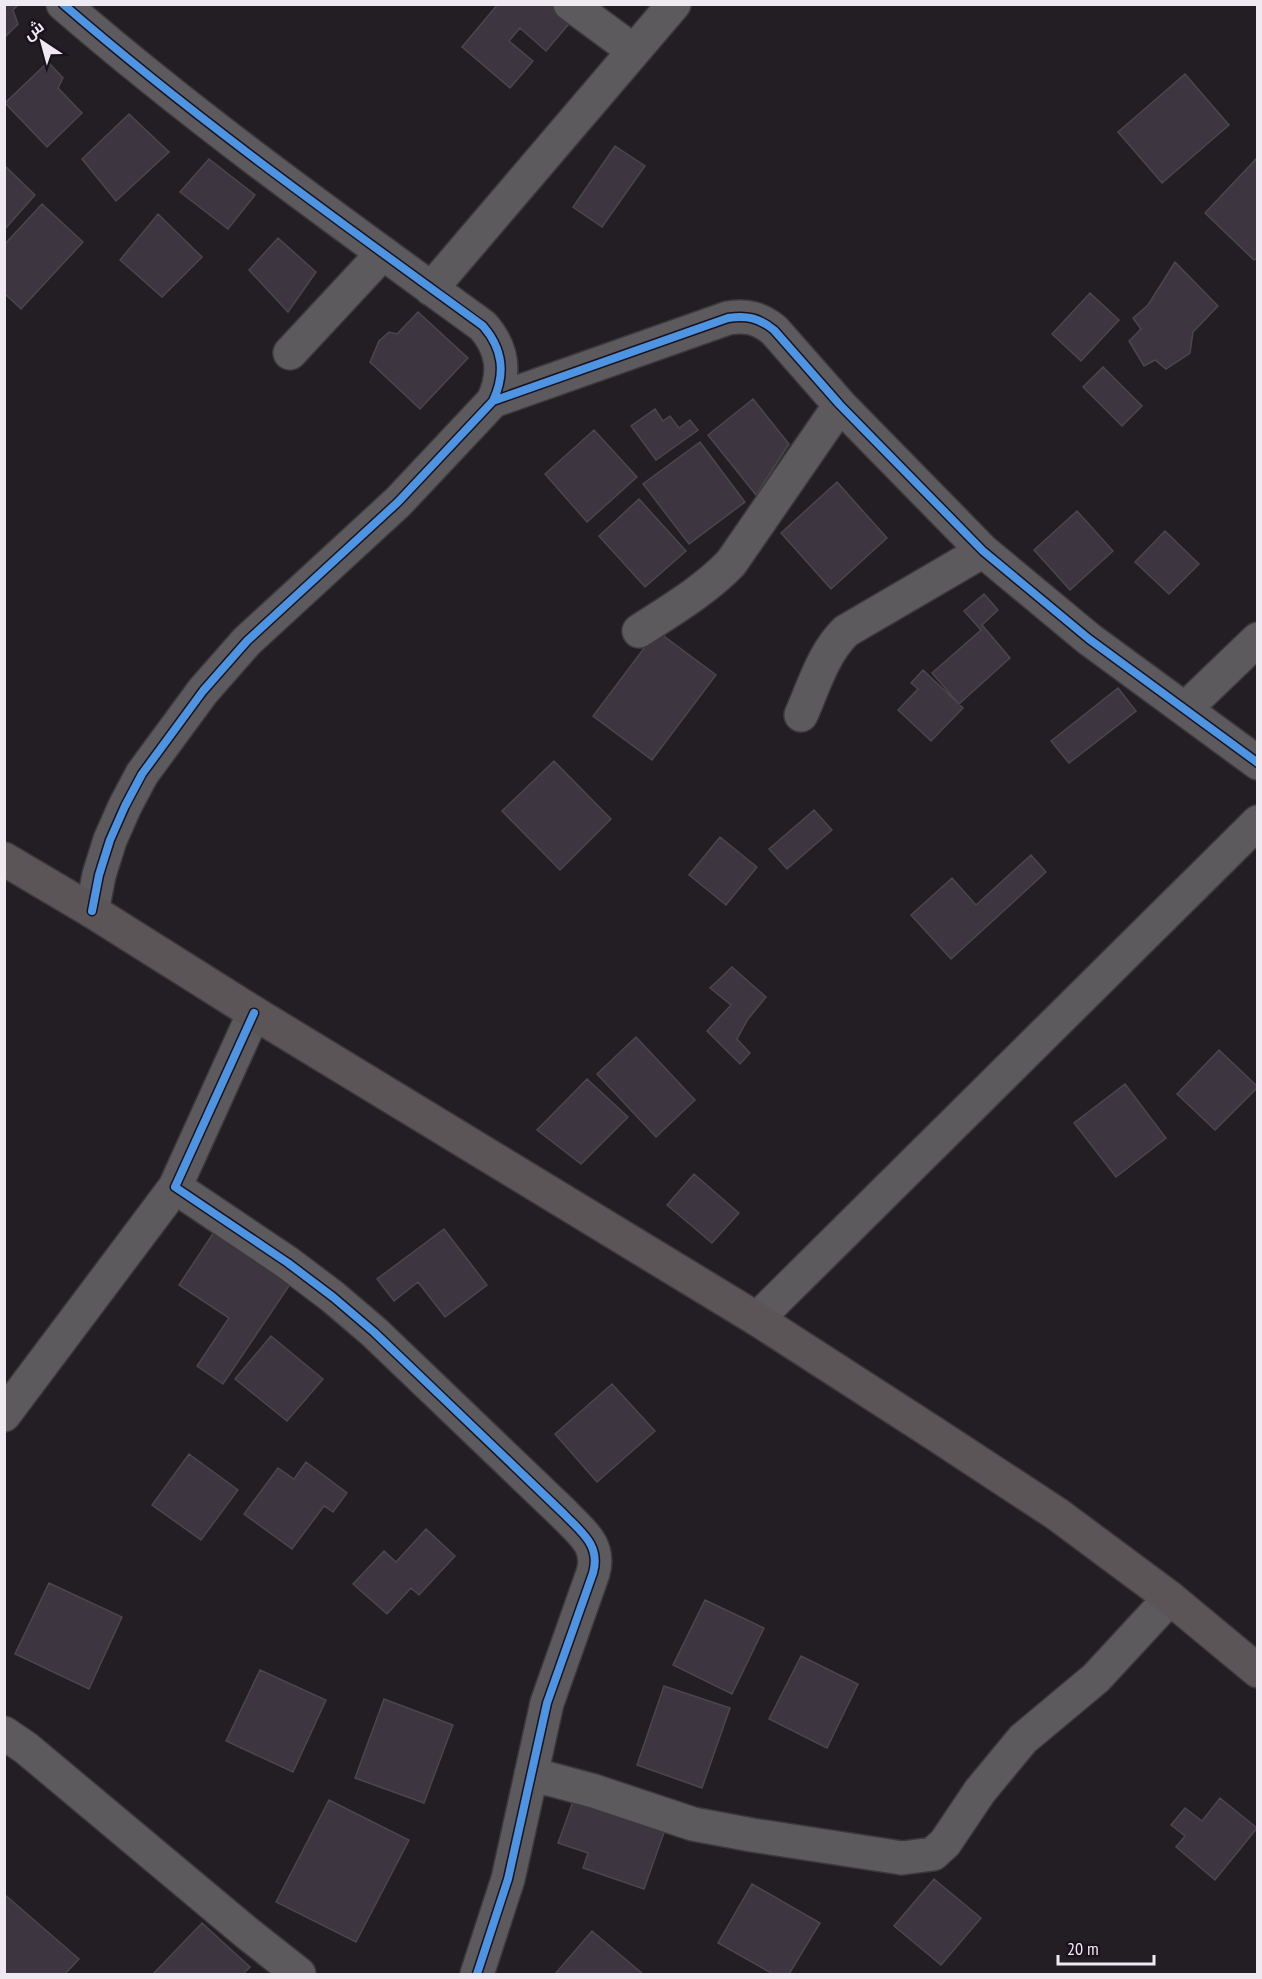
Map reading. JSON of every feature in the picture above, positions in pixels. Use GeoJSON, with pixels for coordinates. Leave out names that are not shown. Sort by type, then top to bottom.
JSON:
{"type":"FeatureCollection","features":[{"type":"Feature","properties":{"kind":"main road"},"geometry":{"type":"LineString","coordinates":[[4,859],[757,1320],[1057,1514],[1170,1598],[1257,1671]]}},
{"type":"Feature","properties":{"kind":"street"},"geometry":{"type":"LineString","coordinates":[[63,4],[205,122],[483,326],[492,336],[502,362],[499,389],[493,401],[398,502],[247,641],[203,691],[142,774],[125,806],[110,840],[92,911]]}},
{"type":"Feature","properties":{"kind":"street"},"geometry":{"type":"LineString","coordinates":[[570,4],[634,51]]}},
{"type":"Feature","properties":{"kind":"street"},"geometry":{"type":"LineString","coordinates":[[431,289],[674,4]]}},
{"type":"Feature","properties":{"kind":"street"},"geometry":{"type":"LineString","coordinates":[[290,353],[383,253]]}},
{"type":"Feature","properties":{"kind":"street"},"geometry":{"type":"LineString","coordinates":[[493,401],[728,318],[753,317],[765,322],[840,405],[983,551],[1089,639],[1257,763]]}},
{"type":"Feature","properties":{"kind":"street"},"geometry":{"type":"LineString","coordinates":[[639,631],[695,595],[715,580],[731,563],[840,405]]}},
{"type":"Feature","properties":{"kind":"street"},"geometry":{"type":"LineString","coordinates":[[801,715],[828,655],[846,631],[983,551]]}},
{"type":"Feature","properties":{"kind":"street"},"geometry":{"type":"LineString","coordinates":[[1185,709],[1257,639]]}},
{"type":"Feature","properties":{"kind":"street"},"geometry":{"type":"LineString","coordinates":[[757,1320],[1257,822]]}},
{"type":"Feature","properties":{"kind":"street"},"geometry":{"type":"LineString","coordinates":[[4,1414],[175,1186],[254,1013]]}},
{"type":"Feature","properties":{"kind":"street"},"geometry":{"type":"LineString","coordinates":[[175,1186],[288,1263],[374,1332],[534,1484],[592,1545],[596,1562],[547,1703],[508,1879],[477,1974]]}},
{"type":"Feature","properties":{"kind":"street"},"geometry":{"type":"LineString","coordinates":[[531,1774],[594,1791],[693,1824],[902,1857],[933,1854],[945,1843],[980,1791],[1023,1739],[1096,1678],[1170,1598]]}},
{"type":"Feature","properties":{"kind":"street"},"geometry":{"type":"LineString","coordinates":[[4,1733],[26,1748],[299,1974]]}},
{"type":"Feature","properties":{"kind":"building"},"geometry":{"type":"Polygon","coordinates":[[[4,4],[19,4],[13,10],[18,24],[4,38],[4,4]]]}},
{"type":"Feature","properties":{"kind":"building"},"geometry":{"type":"Polygon","coordinates":[[[498,4],[556,4],[573,19],[546,51],[520,28],[509,41],[533,61],[510,88],[462,47],[498,4]]]}},
{"type":"Feature","properties":{"kind":"building"},"geometry":{"type":"Polygon","coordinates":[[[48,62],[63,78],[58,88],[82,113],[47,147],[5,103],[48,62]]]}},
{"type":"Feature","properties":{"kind":"building"},"geometry":{"type":"Polygon","coordinates":[[[1185,74],[1229,125],[1162,183],[1118,132],[1185,74]]]}},
{"type":"Feature","properties":{"kind":"building"},"geometry":{"type":"Polygon","coordinates":[[[129,114],[169,152],[116,201],[82,159],[129,114]]]}},
{"type":"Feature","properties":{"kind":"building"},"geometry":{"type":"Polygon","coordinates":[[[615,146],[645,166],[602,227],[573,207],[615,146]]]}},
{"type":"Feature","properties":{"kind":"building"},"geometry":{"type":"Polygon","coordinates":[[[1258,157],[1258,257],[1254,260],[1205,213],[1258,157]]]}},
{"type":"Feature","properties":{"kind":"building"},"geometry":{"type":"Polygon","coordinates":[[[209,159],[255,195],[228,229],[180,192],[209,159]]]}},
{"type":"Feature","properties":{"kind":"building"},"geometry":{"type":"Polygon","coordinates":[[[4,165],[35,195],[4,230],[4,165]]]}},
{"type":"Feature","properties":{"kind":"building"},"geometry":{"type":"Polygon","coordinates":[[[42,204],[83,242],[21,309],[4,293],[4,245],[42,204]]]}},
{"type":"Feature","properties":{"kind":"building"},"geometry":{"type":"Polygon","coordinates":[[[158,214],[202,257],[162,297],[120,260],[158,214]]]}},
{"type":"Feature","properties":{"kind":"building"},"geometry":{"type":"Polygon","coordinates":[[[278,238],[316,272],[288,312],[249,270],[278,238]]]}},
{"type":"Feature","properties":{"kind":"building"},"geometry":{"type":"Polygon","coordinates":[[[1175,262],[1218,306],[1193,332],[1190,353],[1166,369],[1155,360],[1144,366],[1129,341],[1141,329],[1133,318],[1148,305],[1175,262]]]}},
{"type":"Feature","properties":{"kind":"building"},"geometry":{"type":"Polygon","coordinates":[[[1090,293],[1119,320],[1081,361],[1052,334],[1090,293]]]}},
{"type":"Feature","properties":{"kind":"building"},"geometry":{"type":"Polygon","coordinates":[[[418,312],[468,358],[420,409],[370,362],[379,341],[389,332],[397,334],[418,312]]]}},
{"type":"Feature","properties":{"kind":"building"},"geometry":{"type":"Polygon","coordinates":[[[1103,367],[1142,406],[1122,426],[1083,387],[1103,367]]]}},
{"type":"Feature","properties":{"kind":"building"},"geometry":{"type":"Polygon","coordinates":[[[753,399],[789,444],[756,495],[708,435],[753,399]]]}},
{"type":"Feature","properties":{"kind":"building"},"geometry":{"type":"Polygon","coordinates":[[[655,409],[663,421],[670,416],[679,428],[690,420],[698,430],[656,460],[631,426],[655,409]]]}},
{"type":"Feature","properties":{"kind":"building"},"geometry":{"type":"Polygon","coordinates":[[[594,430],[637,477],[587,522],[545,474],[594,430]]]}},
{"type":"Feature","properties":{"kind":"building"},"geometry":{"type":"Polygon","coordinates":[[[700,442],[745,502],[689,544],[643,484],[700,442]]]}},
{"type":"Feature","properties":{"kind":"building"},"geometry":{"type":"Polygon","coordinates":[[[837,482],[887,538],[831,589],[781,533],[837,482]]]}},
{"type":"Feature","properties":{"kind":"building"},"geometry":{"type":"Polygon","coordinates":[[[639,499],[686,551],[645,587],[599,536],[639,499]]]}},
{"type":"Feature","properties":{"kind":"building"},"geometry":{"type":"Polygon","coordinates":[[[1077,511],[1113,551],[1070,590],[1034,550],[1077,511]]]}},
{"type":"Feature","properties":{"kind":"building"},"geometry":{"type":"Polygon","coordinates":[[[1165,531],[1199,564],[1169,594],[1135,562],[1165,531]]]}},
{"type":"Feature","properties":{"kind":"building"},"geometry":{"type":"Polygon","coordinates":[[[984,594],[998,610],[982,625],[1010,658],[959,704],[932,673],[981,630],[964,611],[984,594]]]}},
{"type":"Feature","properties":{"kind":"building"},"geometry":{"type":"Polygon","coordinates":[[[657,631],[716,675],[652,760],[593,716],[657,631]]]}},
{"type":"Feature","properties":{"kind":"building"},"geometry":{"type":"Polygon","coordinates":[[[923,670],[963,708],[931,741],[898,710],[918,689],[911,683],[923,670]]]}},
{"type":"Feature","properties":{"kind":"building"},"geometry":{"type":"Polygon","coordinates":[[[1118,688],[1136,711],[1069,763],[1051,741],[1118,688]]]}},
{"type":"Feature","properties":{"kind":"building"},"geometry":{"type":"Polygon","coordinates":[[[554,761],[611,819],[560,870],[502,811],[554,761]]]}},
{"type":"Feature","properties":{"kind":"building"},"geometry":{"type":"Polygon","coordinates":[[[814,810],[832,830],[787,869],[769,849],[814,810]]]}},
{"type":"Feature","properties":{"kind":"building"},"geometry":{"type":"Polygon","coordinates":[[[720,837],[757,867],[726,905],[689,875],[720,837]]]}},
{"type":"Feature","properties":{"kind":"building"},"geometry":{"type":"Polygon","coordinates":[[[1031,855],[1046,872],[951,959],[911,915],[952,878],[976,905],[1031,855]]]}},
{"type":"Feature","properties":{"kind":"building"},"geometry":{"type":"Polygon","coordinates":[[[732,967],[766,997],[748,1019],[737,1039],[750,1053],[740,1064],[707,1031],[731,1005],[710,988],[732,967]]]}},
{"type":"Feature","properties":{"kind":"building"},"geometry":{"type":"Polygon","coordinates":[[[636,1037],[695,1100],[656,1137],[597,1074],[636,1037]]]}},
{"type":"Feature","properties":{"kind":"building"},"geometry":{"type":"Polygon","coordinates":[[[1219,1050],[1258,1087],[1215,1130],[1177,1094],[1219,1050]]]}},
{"type":"Feature","properties":{"kind":"building"},"geometry":{"type":"Polygon","coordinates":[[[587,1079],[628,1117],[581,1164],[537,1130],[587,1079]]]}},
{"type":"Feature","properties":{"kind":"building"},"geometry":{"type":"Polygon","coordinates":[[[1125,1084],[1166,1138],[1116,1177],[1074,1123],[1125,1084]]]}},
{"type":"Feature","properties":{"kind":"building"},"geometry":{"type":"Polygon","coordinates":[[[694,1174],[739,1213],[712,1243],[667,1205],[694,1174]]]}},
{"type":"Feature","properties":{"kind":"building"},"geometry":{"type":"Polygon","coordinates":[[[216,1229],[293,1280],[223,1384],[197,1366],[229,1318],[179,1285],[216,1229]]]}},
{"type":"Feature","properties":{"kind":"building"},"geometry":{"type":"Polygon","coordinates":[[[444,1229],[487,1285],[445,1317],[418,1282],[394,1301],[377,1279],[444,1229]]]}},
{"type":"Feature","properties":{"kind":"building"},"geometry":{"type":"Polygon","coordinates":[[[271,1336],[323,1379],[287,1421],[235,1379],[271,1336]]]}},
{"type":"Feature","properties":{"kind":"building"},"geometry":{"type":"Polygon","coordinates":[[[612,1384],[655,1431],[597,1482],[555,1434],[612,1384]]]}},
{"type":"Feature","properties":{"kind":"building"},"geometry":{"type":"Polygon","coordinates":[[[189,1454],[238,1490],[201,1540],[152,1505],[189,1454]]]}},
{"type":"Feature","properties":{"kind":"building"},"geometry":{"type":"Polygon","coordinates":[[[306,1462],[347,1493],[333,1512],[324,1506],[292,1549],[244,1514],[278,1468],[294,1479],[306,1462]]]}},
{"type":"Feature","properties":{"kind":"building"},"geometry":{"type":"Polygon","coordinates":[[[426,1529],[455,1556],[419,1595],[411,1588],[387,1614],[353,1584],[384,1551],[396,1562],[426,1529]]]}},
{"type":"Feature","properties":{"kind":"building"},"geometry":{"type":"Polygon","coordinates":[[[49,1583],[122,1617],[89,1689],[15,1654],[49,1583]]]}},
{"type":"Feature","properties":{"kind":"building"},"geometry":{"type":"Polygon","coordinates":[[[705,1600],[764,1628],[732,1694],[673,1665],[705,1600]]]}},
{"type":"Feature","properties":{"kind":"building"},"geometry":{"type":"Polygon","coordinates":[[[801,1656],[858,1684],[827,1748],[769,1719],[801,1656]]]}},
{"type":"Feature","properties":{"kind":"building"},"geometry":{"type":"Polygon","coordinates":[[[260,1670],[326,1700],[293,1772],[226,1741],[260,1670]]]}},
{"type":"Feature","properties":{"kind":"building"},"geometry":{"type":"Polygon","coordinates":[[[664,1686],[730,1708],[702,1788],[637,1765],[664,1686]]]}},
{"type":"Feature","properties":{"kind":"building"},"geometry":{"type":"Polygon","coordinates":[[[384,1699],[453,1725],[424,1803],[355,1778],[384,1699]]]}},
{"type":"Feature","properties":{"kind":"building"},"geometry":{"type":"Polygon","coordinates":[[[575,1796],[666,1827],[644,1889],[583,1868],[588,1853],[558,1843],[575,1796]]]}},
{"type":"Feature","properties":{"kind":"building"},"geometry":{"type":"Polygon","coordinates":[[[1220,1798],[1257,1828],[1215,1880],[1176,1847],[1185,1836],[1171,1825],[1185,1808],[1202,1821],[1220,1798]]]}},
{"type":"Feature","properties":{"kind":"building"},"geometry":{"type":"Polygon","coordinates":[[[329,1800],[409,1840],[356,1942],[276,1902],[329,1800]]]}},
{"type":"Feature","properties":{"kind":"building"},"geometry":{"type":"Polygon","coordinates":[[[934,1879],[981,1918],[941,1965],[894,1926],[934,1879]]]}},
{"type":"Feature","properties":{"kind":"building"},"geometry":{"type":"Polygon","coordinates":[[[752,1884],[820,1923],[789,1974],[773,1974],[718,1943],[752,1884]]]}},
{"type":"Feature","properties":{"kind":"building"},"geometry":{"type":"Polygon","coordinates":[[[4,1894],[79,1959],[65,1974],[4,1974],[4,1894]]]}},
{"type":"Feature","properties":{"kind":"building"},"geometry":{"type":"Polygon","coordinates":[[[202,1923],[250,1967],[243,1974],[153,1974],[202,1923]]]}},
{"type":"Feature","properties":{"kind":"building"},"geometry":{"type":"Polygon","coordinates":[[[592,1931],[643,1974],[555,1974],[592,1931]]]}},
{"type":"Feature","properties":{"kind":"cycle path"},"geometry":{"type":"LineString","coordinates":[[63,4],[217,129],[483,326],[495,343],[501,371],[493,401],[398,502],[247,641],[203,691],[142,774],[125,806],[110,840],[99,875],[92,911]]}},
{"type":"Feature","properties":{"kind":"cycle path"},"geometry":{"type":"LineString","coordinates":[[493,401],[728,318],[747,317],[763,323],[774,330],[840,405],[983,551],[1089,639],[1258,763]]}},
{"type":"Feature","properties":{"kind":"cycle path"},"geometry":{"type":"LineString","coordinates":[[254,1013],[175,1187],[288,1263],[374,1332],[577,1527],[588,1540],[594,1555],[593,1573],[547,1703],[508,1879],[477,1974]]}}]}
